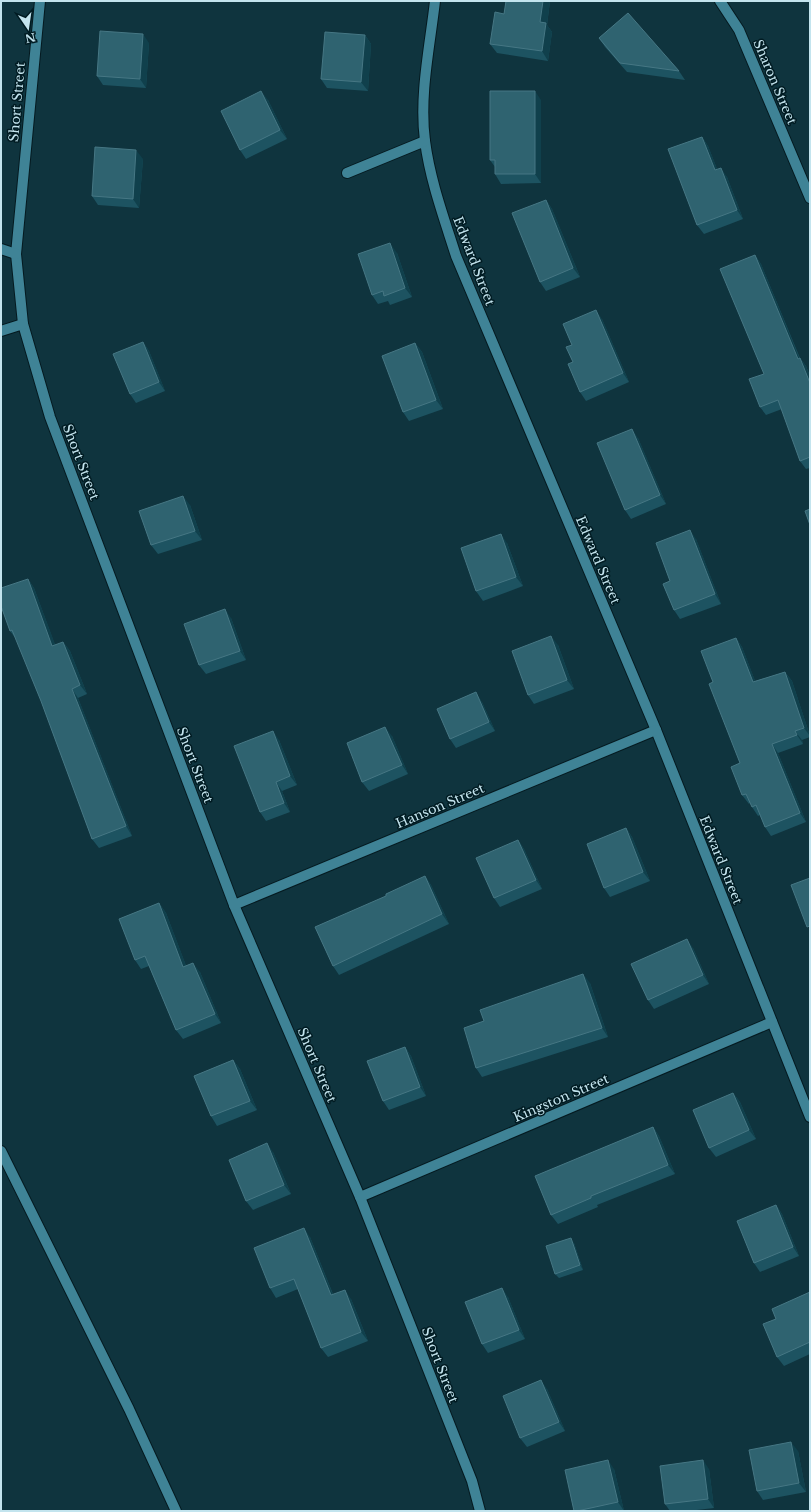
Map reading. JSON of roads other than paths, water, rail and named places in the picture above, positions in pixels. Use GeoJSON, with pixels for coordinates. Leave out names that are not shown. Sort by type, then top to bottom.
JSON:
{"type":"FeatureCollection","features":[{"type":"Feature","properties":{"kind":"street","name":"Short Street"},"geometry":{"type":"LineString","coordinates":[[40,1],[16,254],[23,324],[50,417],[234,905],[360,1197],[472,1481],[480,1511]]}},
{"type":"Feature","properties":{"kind":"street","name":"Edward Street"},"geometry":{"type":"LineString","coordinates":[[435,1],[424,98],[425,141],[438,199],[456,256],[656,730],[810,1117]]}},
{"type":"Feature","properties":{"kind":"street","name":"Sharon Street"},"geometry":{"type":"LineString","coordinates":[[720,1],[739,30],[810,198]]}},
{"type":"Feature","properties":{"kind":"street"},"geometry":{"type":"LineString","coordinates":[[347,173],[425,141]]}},
{"type":"Feature","properties":{"kind":"street"},"geometry":{"type":"LineString","coordinates":[[1,249],[16,254]]}},
{"type":"Feature","properties":{"kind":"street"},"geometry":{"type":"LineString","coordinates":[[1,332],[23,324]]}},
{"type":"Feature","properties":{"kind":"street","name":"Hanson Street"},"geometry":{"type":"LineString","coordinates":[[234,905],[656,730]]}},
{"type":"Feature","properties":{"kind":"street","name":"Kingston Street"},"geometry":{"type":"LineString","coordinates":[[360,1197],[772,1022]]}},
{"type":"Feature","properties":{"kind":"street"},"geometry":{"type":"LineString","coordinates":[[1,1151],[129,1409],[176,1511]]}}]}
